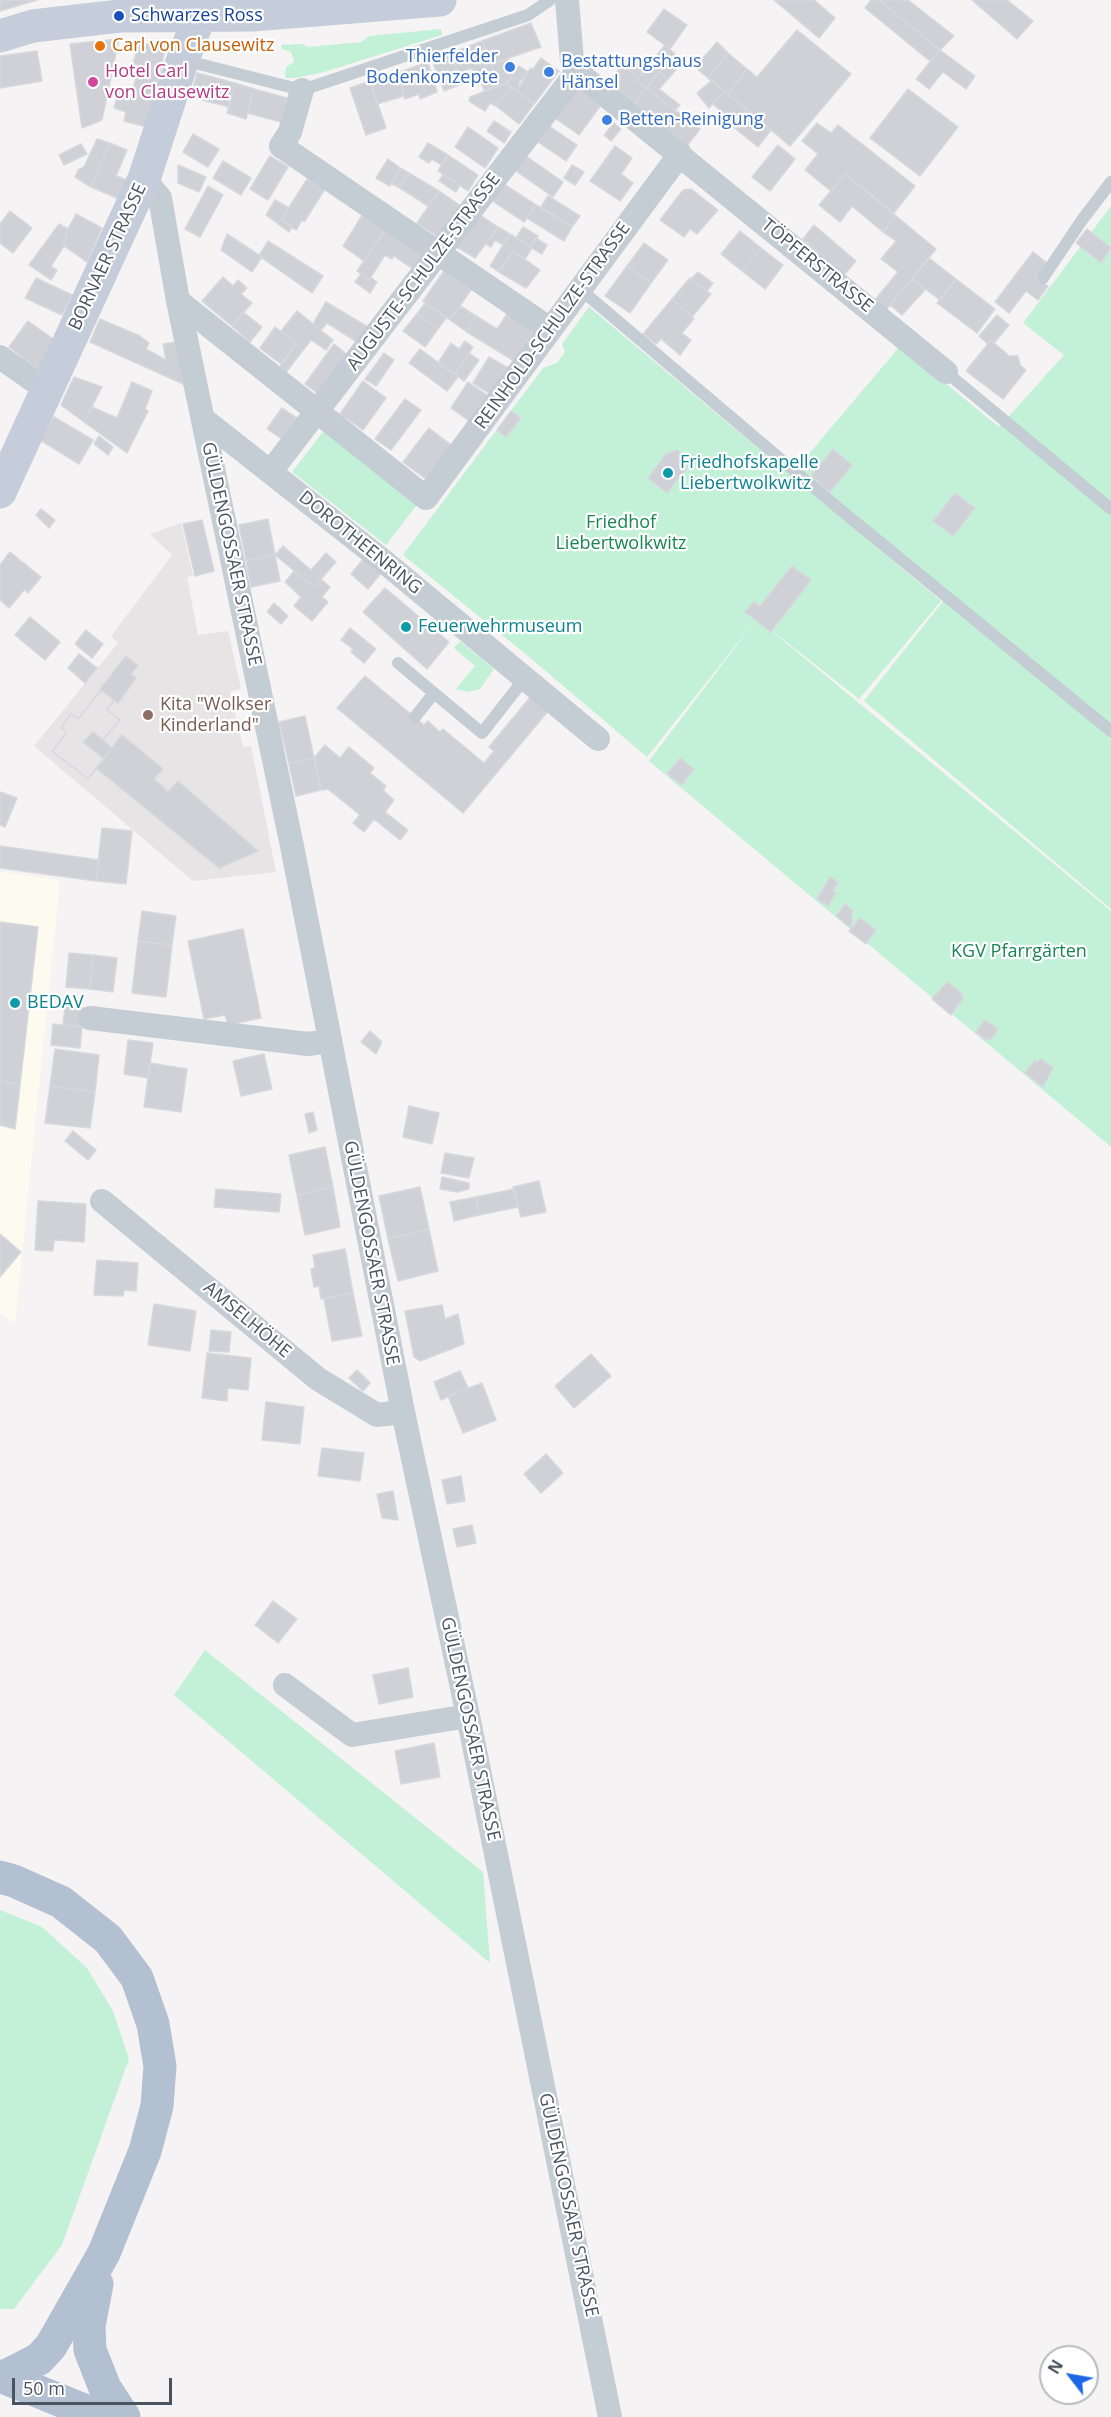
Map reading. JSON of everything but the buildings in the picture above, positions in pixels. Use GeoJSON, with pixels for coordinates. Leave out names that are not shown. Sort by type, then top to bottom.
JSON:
{"type":"FeatureCollection","features":[{"type":"Feature","properties":{"kind":"main road"},"geometry":{"type":"LineString","coordinates":[[0,36],[33,26],[203,7],[252,15],[440,0]]}},
{"type":"Feature","properties":{"kind":"main road","name":"BORNAER STRASSE"},"geometry":{"type":"LineString","coordinates":[[0,492],[144,179],[183,58],[203,7]]}},
{"type":"Feature","properties":{"kind":"main road"},"geometry":{"type":"LineString","coordinates":[[0,1877],[61,1902],[108,1939],[137,1978],[153,2024],[160,2066],[157,2106],[145,2151],[104,2253],[51,2346],[39,2359],[2,2377]]}},
{"type":"Feature","properties":{"kind":"main road"},"geometry":{"type":"LineString","coordinates":[[2,2377],[105,2417],[105,2388],[90,2350],[89,2326],[104,2253]]}},
{"type":"Feature","properties":{"kind":"street"},"geometry":{"type":"LineString","coordinates":[[567,0],[572,61],[577,72]]}},
{"type":"Feature","properties":{"kind":"street","name":"TÖPFERSTRASSE"},"geometry":{"type":"LineString","coordinates":[[577,72],[946,372]]}},
{"type":"Feature","properties":{"kind":"street","name":"AUGUSTE-SCHULZE-STRASSE"},"geometry":{"type":"LineString","coordinates":[[271,471],[577,72]]}},
{"type":"Feature","properties":{"kind":"street"},"geometry":{"type":"LineString","coordinates":[[302,90],[290,132],[281,146],[550,329]]}},
{"type":"Feature","properties":{"kind":"street","name":"REINHOLD-SCHULZE-STRASSE"},"geometry":{"type":"LineString","coordinates":[[317,413],[426,498],[680,154]]}},
{"type":"Feature","properties":{"kind":"street","name":"GÜLDENGOSSAER STRASSE"},"geometry":{"type":"LineString","coordinates":[[144,179],[160,198],[178,301],[292,846],[403,1412],[468,1716],[610,2417]]}},
{"type":"Feature","properties":{"kind":"street"},"geometry":{"type":"LineString","coordinates":[[178,301],[317,413]]}},
{"type":"Feature","properties":{"kind":"street"},"geometry":{"type":"LineString","coordinates":[[0,357],[47,390]]}},
{"type":"Feature","properties":{"kind":"street","name":"DOROTHEENRING"},"geometry":{"type":"LineString","coordinates":[[202,419],[271,471],[598,739]]}},
{"type":"Feature","properties":{"kind":"street"},"geometry":{"type":"LineString","coordinates":[[90,1018],[308,1044],[329,1041]]}},
{"type":"Feature","properties":{"kind":"street","name":"AMSELHÖHE"},"geometry":{"type":"LineString","coordinates":[[102,1201],[318,1379],[377,1415],[403,1412]]}},
{"type":"Feature","properties":{"kind":"street"},"geometry":{"type":"LineString","coordinates":[[285,1685],[352,1735],[468,1716]]}},
{"type":"Feature","properties":{"kind":"lane"},"geometry":{"type":"LineString","coordinates":[[199,64],[302,90],[528,15],[550,0]]}},
{"type":"Feature","properties":{"kind":"lane"},"geometry":{"type":"LineString","coordinates":[[1043,278],[1111,182]]}},
{"type":"Feature","properties":{"kind":"lane"},"geometry":{"type":"LineString","coordinates":[[580,289],[837,507],[1111,731]]}},
{"type":"Feature","properties":{"kind":"lane","name":"TÖPFERSTRASSE"},"geometry":{"type":"LineString","coordinates":[[946,372],[1111,509]]}},
{"type":"Feature","properties":{"kind":"lane"},"geometry":{"type":"LineString","coordinates":[[398,663],[482,733],[525,678]]}},
{"type":"Feature","properties":{"kind":"lane"},"geometry":{"type":"LineString","coordinates":[[415,717],[434,693]]}},
{"type":"Feature","properties":{"kind":"shaded area","name":"Kita \"Wolkser Kinderland\""},"geometry":{"type":"Polygon","coordinates":[[[181,523],[193,576],[187,577],[198,635],[228,631],[241,689],[230,691],[243,747],[251,746],[276,872],[193,881],[34,746],[118,643],[111,636],[172,555],[150,534],[181,523]]]}},
{"type":"Feature","properties":{"kind":"shaded area"},"geometry":{"type":"Polygon","coordinates":[[[0,872],[60,880],[15,1325],[0,1313],[0,872]]]}},
{"type":"Feature","properties":{"kind":"green space"},"geometry":{"type":"Polygon","coordinates":[[[441,29],[442,35],[324,72],[295,78],[286,78],[285,75],[286,67],[294,62],[291,52],[282,49],[281,45],[303,44],[308,47],[361,42],[369,36],[441,29]]]}},
{"type":"Feature","properties":{"kind":"green space"},"geometry":{"type":"Polygon","coordinates":[[[1111,206],[1111,909],[864,701],[948,595],[798,467],[900,346],[999,427],[1064,355],[1023,323],[1111,206]]]}},
{"type":"Feature","properties":{"kind":"green space"},"geometry":{"type":"Polygon","coordinates":[[[589,307],[941,601],[859,699],[757,619],[1111,911],[1111,1147],[649,761],[756,620],[647,757],[528,656],[403,555],[543,368],[557,363],[565,352],[562,344],[589,307]]]}},
{"type":"Feature","properties":{"kind":"green space"},"geometry":{"type":"Polygon","coordinates":[[[326,428],[420,501],[386,545],[292,472],[326,428]]]}},
{"type":"Feature","properties":{"kind":"green space"},"geometry":{"type":"Polygon","coordinates":[[[460,641],[494,669],[480,689],[469,692],[456,689],[475,666],[454,648],[460,641]]]}},
{"type":"Feature","properties":{"kind":"green space"},"geometry":{"type":"Polygon","coordinates":[[[205,1650],[483,1872],[490,1963],[174,1695],[205,1650]]]}},
{"type":"Feature","properties":{"kind":"green space"},"geometry":{"type":"Polygon","coordinates":[[[0,1910],[42,1927],[87,1968],[113,2011],[129,2059],[62,2245],[14,2309],[0,2309],[0,1910]]]}},
{"type":"Feature","properties":{"kind":"place","name":"Schwarzes Ross"},"geometry":{"type":"Point","coordinates":[119,16]}},
{"type":"Feature","properties":{"kind":"place","name":"Carl von Clausewitz"},"geometry":{"type":"Point","coordinates":[100,46]}},
{"type":"Feature","properties":{"kind":"place","name":"Thierfelder Bodenkonzepte"},"geometry":{"type":"Point","coordinates":[510,67]}},
{"type":"Feature","properties":{"kind":"place","name":"Bestattungshaus Hänsel"},"geometry":{"type":"Point","coordinates":[549,72]}},
{"type":"Feature","properties":{"kind":"place","name":"Hotel Carl von Clausewitz"},"geometry":{"type":"Point","coordinates":[93,82]}},
{"type":"Feature","properties":{"kind":"place","name":"Betten-Reinigung"},"geometry":{"type":"Point","coordinates":[607,120]}},
{"type":"Feature","properties":{"kind":"place","name":"Friedhofskapelle Liebertwolkwitz"},"geometry":{"type":"Point","coordinates":[668,473]}},
{"type":"Feature","properties":{"kind":"place","name":"Feuerwehrmuseum"},"geometry":{"type":"Point","coordinates":[406,627]}},
{"type":"Feature","properties":{"kind":"place","name":"Kita \"Wolkser Kinderland\""},"geometry":{"type":"Point","coordinates":[148,715]}},
{"type":"Feature","properties":{"kind":"place","name":"BEDAV"},"geometry":{"type":"Point","coordinates":[15,1003]}},
{"type":"Feature","properties":{"kind":"park label","name":"Friedhof Liebertwolkwitz"},"geometry":{"type":"Point","coordinates":[621,533]}},
{"type":"Feature","properties":{"kind":"park label","name":"KGV Pfarrgärten"},"geometry":{"type":"Point","coordinates":[1019,952]}}]}
